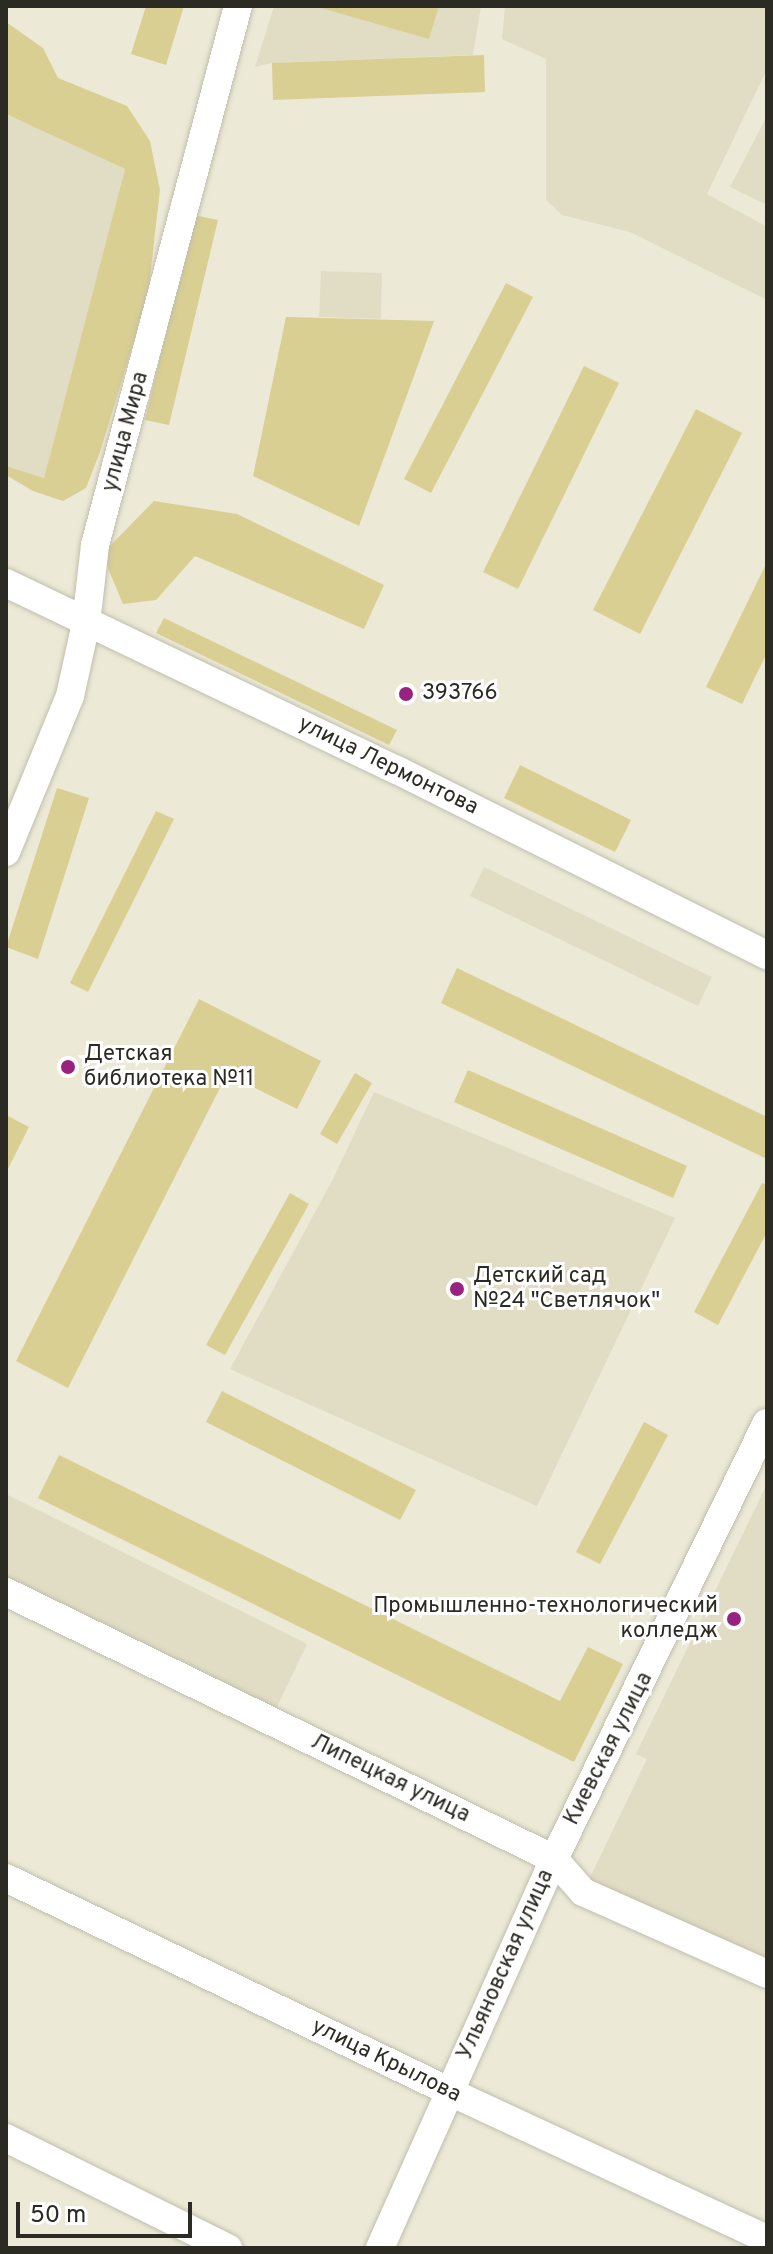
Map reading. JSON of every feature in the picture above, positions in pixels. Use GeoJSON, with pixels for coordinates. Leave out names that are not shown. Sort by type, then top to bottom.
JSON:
{"type":"FeatureCollection","features":[{"type":"Feature","properties":{"kind":"street","name":"улица Мира"},"geometry":{"type":"LineString","coordinates":[[6,852],[70,696],[86,623],[95,545],[238,6]]}},
{"type":"Feature","properties":{"kind":"street","name":"улица Лермонтова"},"geometry":{"type":"LineString","coordinates":[[6,583],[419,781],[767,955]]}},
{"type":"Feature","properties":{"kind":"street","name":"Киевская улица"},"geometry":{"type":"LineString","coordinates":[[554,1859],[767,1423]]}},
{"type":"Feature","properties":{"kind":"street","name":"Липецкая улица"},"geometry":{"type":"LineString","coordinates":[[6,1592],[554,1859],[583,1892],[767,1974]]}},
{"type":"Feature","properties":{"kind":"street","name":"Ульяновская улица"},"geometry":{"type":"LineString","coordinates":[[380,2248],[554,1859]]}},
{"type":"Feature","properties":{"kind":"street","name":"улица Крылова"},"geometry":{"type":"LineString","coordinates":[[6,1878],[448,2091],[767,2239]]}},
{"type":"Feature","properties":{"kind":"street"},"geometry":{"type":"LineString","coordinates":[[6,2138],[228,2248]]}},
{"type":"Feature","properties":{"kind":"shaded area"},"geometry":{"type":"Polygon","coordinates":[[[146,6],[184,6],[166,65],[131,54],[146,6]]]}},
{"type":"Feature","properties":{"kind":"shaded area"},"geometry":{"type":"Polygon","coordinates":[[[274,6],[481,6],[473,55],[272,63],[255,67],[274,6]]]}},
{"type":"Feature","properties":{"kind":"shaded area"},"geometry":{"type":"Polygon","coordinates":[[[314,6],[439,6],[429,39],[314,6]]]}},
{"type":"Feature","properties":{"kind":"shaded area"},"geometry":{"type":"Polygon","coordinates":[[[505,6],[767,6],[767,69],[707,194],[767,227],[767,300],[630,232],[562,215],[546,200],[546,59],[502,39],[505,6]]]}},
{"type":"Feature","properties":{"kind":"shaded area"},"geometry":{"type":"Polygon","coordinates":[[[6,22],[43,48],[58,78],[127,106],[150,141],[160,190],[148,295],[100,452],[86,488],[63,501],[33,491],[6,475],[6,466],[44,478],[125,169],[6,114],[6,22]]]}},
{"type":"Feature","properties":{"kind":"shaded area"},"geometry":{"type":"Polygon","coordinates":[[[484,55],[485,92],[273,100],[272,63],[484,55]]]}},
{"type":"Feature","properties":{"kind":"shaded area"},"geometry":{"type":"Polygon","coordinates":[[[6,114],[125,169],[44,478],[6,466],[6,114]]]}},
{"type":"Feature","properties":{"kind":"shaded area"},"geometry":{"type":"Polygon","coordinates":[[[767,116],[767,205],[730,187],[767,116]]]}},
{"type":"Feature","properties":{"kind":"shaded area"},"geometry":{"type":"Polygon","coordinates":[[[194,215],[218,220],[169,425],[145,420],[194,215]]]}},
{"type":"Feature","properties":{"kind":"shaded area"},"geometry":{"type":"Polygon","coordinates":[[[321,271],[382,273],[381,319],[319,317],[321,271]]]}},
{"type":"Feature","properties":{"kind":"shaded area"},"geometry":{"type":"Polygon","coordinates":[[[506,283],[533,297],[431,493],[404,479],[506,283]]]}},
{"type":"Feature","properties":{"kind":"shaded area"},"geometry":{"type":"Polygon","coordinates":[[[286,317],[434,321],[359,526],[253,476],[286,317]]]}},
{"type":"Feature","properties":{"kind":"shaded area"},"geometry":{"type":"Polygon","coordinates":[[[584,366],[619,383],[518,589],[483,572],[584,366]]]}},
{"type":"Feature","properties":{"kind":"shaded area"},"geometry":{"type":"Polygon","coordinates":[[[696,409],[742,433],[640,634],[593,610],[696,409]]]}},
{"type":"Feature","properties":{"kind":"shaded area"},"geometry":{"type":"Polygon","coordinates":[[[154,501],[237,514],[384,585],[364,629],[195,556],[156,600],[123,604],[102,554],[154,501]]]}},
{"type":"Feature","properties":{"kind":"shaded area"},"geometry":{"type":"Polygon","coordinates":[[[767,562],[767,653],[742,704],[706,687],[767,562]]]}},
{"type":"Feature","properties":{"kind":"shaded area"},"geometry":{"type":"Polygon","coordinates":[[[164,618],[397,730],[389,745],[156,633],[164,618]]]}},
{"type":"Feature","properties":{"kind":"shaded area"},"geometry":{"type":"Polygon","coordinates":[[[520,765],[631,820],[615,852],[504,798],[520,765]]]}},
{"type":"Feature","properties":{"kind":"shaded area"},"geometry":{"type":"Polygon","coordinates":[[[57,788],[89,798],[38,959],[6,947],[57,788]]]}},
{"type":"Feature","properties":{"kind":"shaded area"},"geometry":{"type":"Polygon","coordinates":[[[156,811],[174,819],[88,992],[70,983],[156,811]]]}},
{"type":"Feature","properties":{"kind":"shaded area"},"geometry":{"type":"Polygon","coordinates":[[[484,867],[712,977],[698,1006],[470,896],[484,867]]]}},
{"type":"Feature","properties":{"kind":"shaded area"},"geometry":{"type":"Polygon","coordinates":[[[457,968],[767,1117],[767,1159],[441,1003],[457,968]]]}},
{"type":"Feature","properties":{"kind":"shaded area"},"geometry":{"type":"Polygon","coordinates":[[[199,999],[321,1061],[297,1109],[227,1074],[68,1388],[16,1361],[199,999]]]}},
{"type":"Feature","properties":{"kind":"shaded area"},"geometry":{"type":"Polygon","coordinates":[[[468,1070],[687,1166],[673,1198],[454,1102],[468,1070]]]}},
{"type":"Feature","properties":{"kind":"shaded area"},"geometry":{"type":"Polygon","coordinates":[[[355,1073],[372,1083],[337,1144],[320,1134],[355,1073]]]}},
{"type":"Feature","properties":{"kind":"shaded area","name":"Детский сад №24 \"Светлячок\""},"geometry":{"type":"Polygon","coordinates":[[[374,1092],[675,1218],[537,1506],[230,1369],[333,1179],[374,1092]]]}},
{"type":"Feature","properties":{"kind":"shaded area"},"geometry":{"type":"Polygon","coordinates":[[[6,1115],[29,1127],[6,1173],[6,1115]]]}},
{"type":"Feature","properties":{"kind":"shaded area"},"geometry":{"type":"Polygon","coordinates":[[[762,1183],[767,1185],[767,1232],[718,1325],[694,1312],[762,1183]]]}},
{"type":"Feature","properties":{"kind":"shaded area"},"geometry":{"type":"Polygon","coordinates":[[[290,1193],[309,1204],[225,1355],[206,1345],[290,1193]]]}},
{"type":"Feature","properties":{"kind":"shaded area"},"geometry":{"type":"Polygon","coordinates":[[[222,1391],[416,1490],[400,1520],[206,1422],[222,1391]]]}},
{"type":"Feature","properties":{"kind":"shaded area"},"geometry":{"type":"Polygon","coordinates":[[[644,1422],[668,1435],[600,1564],[576,1552],[644,1422]]]}},
{"type":"Feature","properties":{"kind":"shaded area"},"geometry":{"type":"Polygon","coordinates":[[[59,1455],[560,1701],[588,1647],[623,1664],[574,1762],[38,1498],[59,1455]]]}},
{"type":"Feature","properties":{"kind":"shaded area"},"geometry":{"type":"Polygon","coordinates":[[[767,1484],[767,1974],[583,1892],[647,1759],[636,1754],[767,1484]]]}},
{"type":"Feature","properties":{"kind":"shaded area"},"geometry":{"type":"Polygon","coordinates":[[[6,1494],[307,1644],[275,1711],[6,1582],[6,1494]]]}},
{"type":"Feature","properties":{"kind":"place","name":"393766"},"geometry":{"type":"Point","coordinates":[406,694]}},
{"type":"Feature","properties":{"kind":"place","name":"Детская библиотека №11"},"geometry":{"type":"Point","coordinates":[68,1067]}},
{"type":"Feature","properties":{"kind":"place","name":"Детский сад №24 \"Светлячок\""},"geometry":{"type":"Point","coordinates":[457,1289]}},
{"type":"Feature","properties":{"kind":"place","name":"Промышленно-технологический колледж"},"geometry":{"type":"Point","coordinates":[734,1619]}}]}
